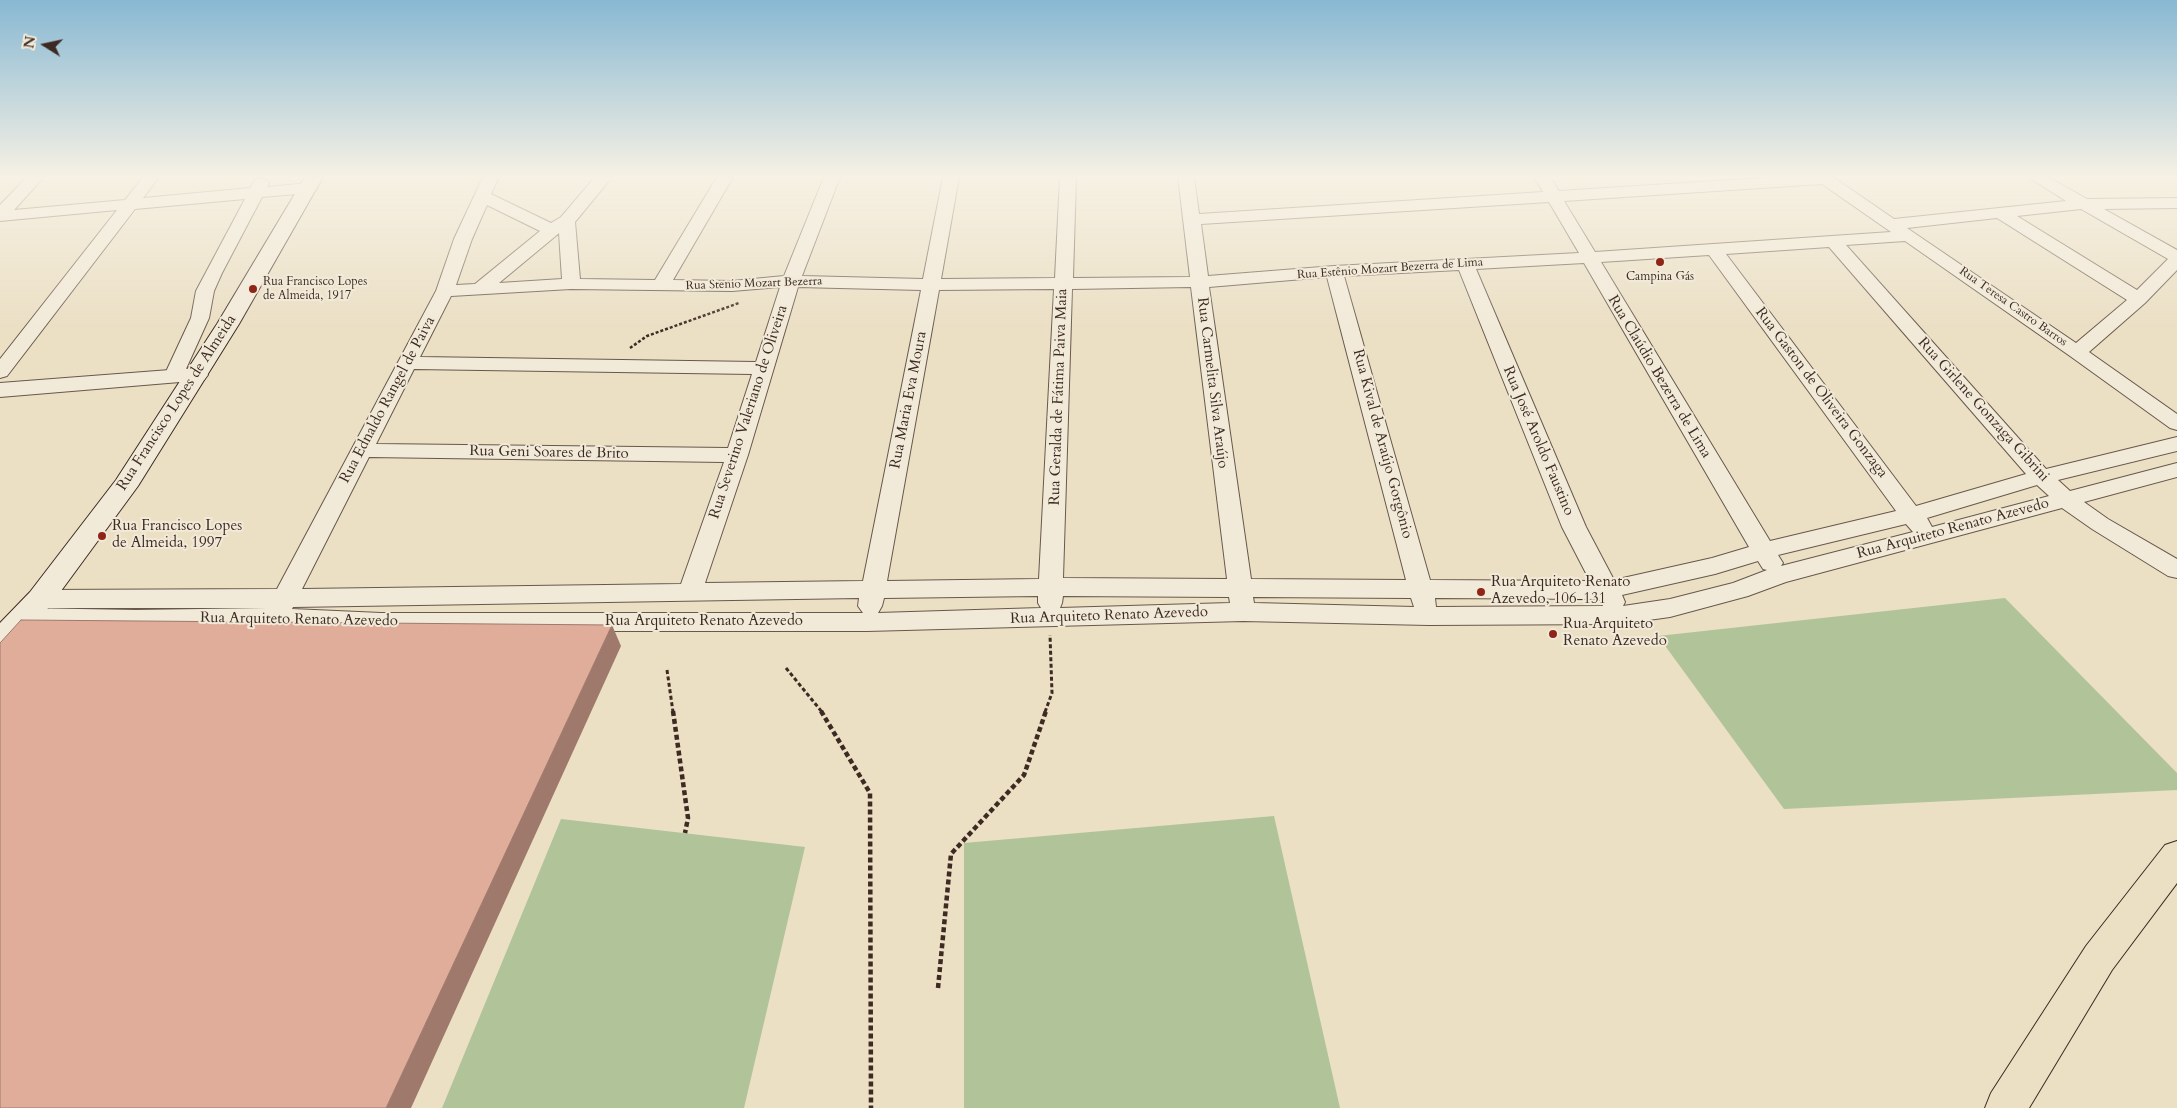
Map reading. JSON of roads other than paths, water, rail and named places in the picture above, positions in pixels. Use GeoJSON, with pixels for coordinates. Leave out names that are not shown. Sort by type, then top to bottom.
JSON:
{"type":"FeatureCollection","features":[{"type":"Feature","properties":{"kind":"highway"},"geometry":{"type":"LineString","coordinates":[[2006,1108],[2099,958],[2177,856]]}},
{"type":"Feature","properties":{"kind":"main road","name":"Rua Francisco Lopes de Almeida"},"geometry":{"type":"LineString","coordinates":[[0,641],[125,486],[185,376],[281,229]]}},
{"type":"Feature","properties":{"kind":"main road"},"geometry":{"type":"LineString","coordinates":[[0,390],[185,376]]}},
{"type":"Feature","properties":{"kind":"street"},"geometry":{"type":"LineString","coordinates":[[0,372],[112,229]]}},
{"type":"Feature","properties":{"kind":"street"},"geometry":{"type":"LineString","coordinates":[[185,376],[205,290],[237,229]]}},
{"type":"Feature","properties":{"kind":"street","name":"Rua Ednaldo Rangel de Paiva"},"geometry":{"type":"LineString","coordinates":[[280,608],[445,291],[468,229]]}},
{"type":"Feature","properties":{"kind":"street"},"geometry":{"type":"LineString","coordinates":[[567,229],[571,284]]}},
{"type":"Feature","properties":{"kind":"street"},"geometry":{"type":"LineString","coordinates":[[660,286],[694,229]]}},
{"type":"Feature","properties":{"kind":"street","name":"Rua Severino Valeriano de Oliveira"},"geometry":{"type":"LineString","coordinates":[[690,593],[737,455],[791,280],[812,229]]}},
{"type":"Feature","properties":{"kind":"street","name":"Rua Maria Eva Moura"},"geometry":{"type":"LineString","coordinates":[[867,622],[941,229]]}},
{"type":"Feature","properties":{"kind":"street","name":"Rua Geralda de Fátima Paiva Maia"},"geometry":{"type":"LineString","coordinates":[[1048,617],[1052,587],[1066,229]]}},
{"type":"Feature","properties":{"kind":"street","name":"Rua Carmelita Silva Araújo"},"geometry":{"type":"LineString","coordinates":[[1192,229],[1241,600]]}},
{"type":"Feature","properties":{"kind":"street","name":"Rua Claúdio Bezerra de Lima"},"geometry":{"type":"LineString","coordinates":[[1571,229],[1762,551],[1780,574]]}},
{"type":"Feature","properties":{"kind":"street","name":"Rua Teresa Castro Barros"},"geometry":{"type":"LineString","coordinates":[[1900,229],[2177,424]]}},
{"type":"Feature","properties":{"kind":"street"},"geometry":{"type":"LineString","coordinates":[[2026,229],[2139,298]]}},
{"type":"Feature","properties":{"kind":"street"},"geometry":{"type":"LineString","coordinates":[[2077,352],[2139,298],[2177,258],[2125,229]]}},
{"type":"Feature","properties":{"kind":"street"},"geometry":{"type":"LineString","coordinates":[[480,289],[552,230]]}},
{"type":"Feature","properties":{"kind":"street","name":"Rua Estênio Mozart Bezerra de Lima"},"geometry":{"type":"LineString","coordinates":[[1063,284],[1199,282],[1334,271],[1588,258],[1910,236]]}},
{"type":"Feature","properties":{"kind":"street","name":"Rua Girlene Gonzaga Gibrini"},"geometry":{"type":"LineString","coordinates":[[1834,242],[2041,477],[2065,499],[2100,524],[2177,570]]}},
{"type":"Feature","properties":{"kind":"street","name":"Rua Gaston de Oliveira Gonzaga"},"geometry":{"type":"LineString","coordinates":[[1714,249],[1910,515],[1930,535]]}},
{"type":"Feature","properties":{"kind":"street","name":"Rua José Aroldo Faustino"},"geometry":{"type":"LineString","coordinates":[[1465,264],[1570,518],[1620,614]]}},
{"type":"Feature","properties":{"kind":"street","name":"Rua Kival de Araújo Gorgônio"},"geometry":{"type":"LineString","coordinates":[[1334,271],[1428,616]]}},
{"type":"Feature","properties":{"kind":"street","name":"Rua Stenio Mozart Bezerra"},"geometry":{"type":"LineString","coordinates":[[445,291],[571,284],[732,286],[791,280],[930,286],[1063,284]]}},
{"type":"Feature","properties":{"kind":"street"},"geometry":{"type":"LineString","coordinates":[[408,363],[764,368]]}},
{"type":"Feature","properties":{"kind":"street","name":"Rua Arquiteto Renato Azevedo"},"geometry":{"type":"LineString","coordinates":[[280,608],[381,622],[867,622],[1048,617],[1241,600],[1421,590],[1606,590],[1714,566],[1762,551],[1910,515],[2041,477],[2177,444]]}},
{"type":"Feature","properties":{"kind":"street","name":"Rua Geni Soares de Brito"},"geometry":{"type":"LineString","coordinates":[[362,450],[737,455]]}},
{"type":"Feature","properties":{"kind":"street","name":"Rua Arquiteto Renato Azevedo"},"geometry":{"type":"LineString","coordinates":[[21,615],[136,619],[280,608],[690,593],[1052,587],[1241,600],[1428,616],[1620,614],[1670,608],[1739,590],[1780,574],[2177,470]]}},
{"type":"Feature","properties":{"kind":"place","name":"Campina Gás"},"geometry":{"type":"Point","coordinates":[1660,262]}},
{"type":"Feature","properties":{"kind":"place","name":"Rua Francisco Lopes de Almeida, 1917"},"geometry":{"type":"Point","coordinates":[253,289]}},
{"type":"Feature","properties":{"kind":"place","name":"Rua Francisco Lopes de Almeida, 1997"},"geometry":{"type":"Point","coordinates":[102,536]}},
{"type":"Feature","properties":{"kind":"place","name":"Rua Arquiteto Renato Azevedo, 106-131"},"geometry":{"type":"Point","coordinates":[1481,592]}},
{"type":"Feature","properties":{"kind":"place","name":"Rua Arquiteto Renato Azevedo"},"geometry":{"type":"Point","coordinates":[1553,634]}}]}
